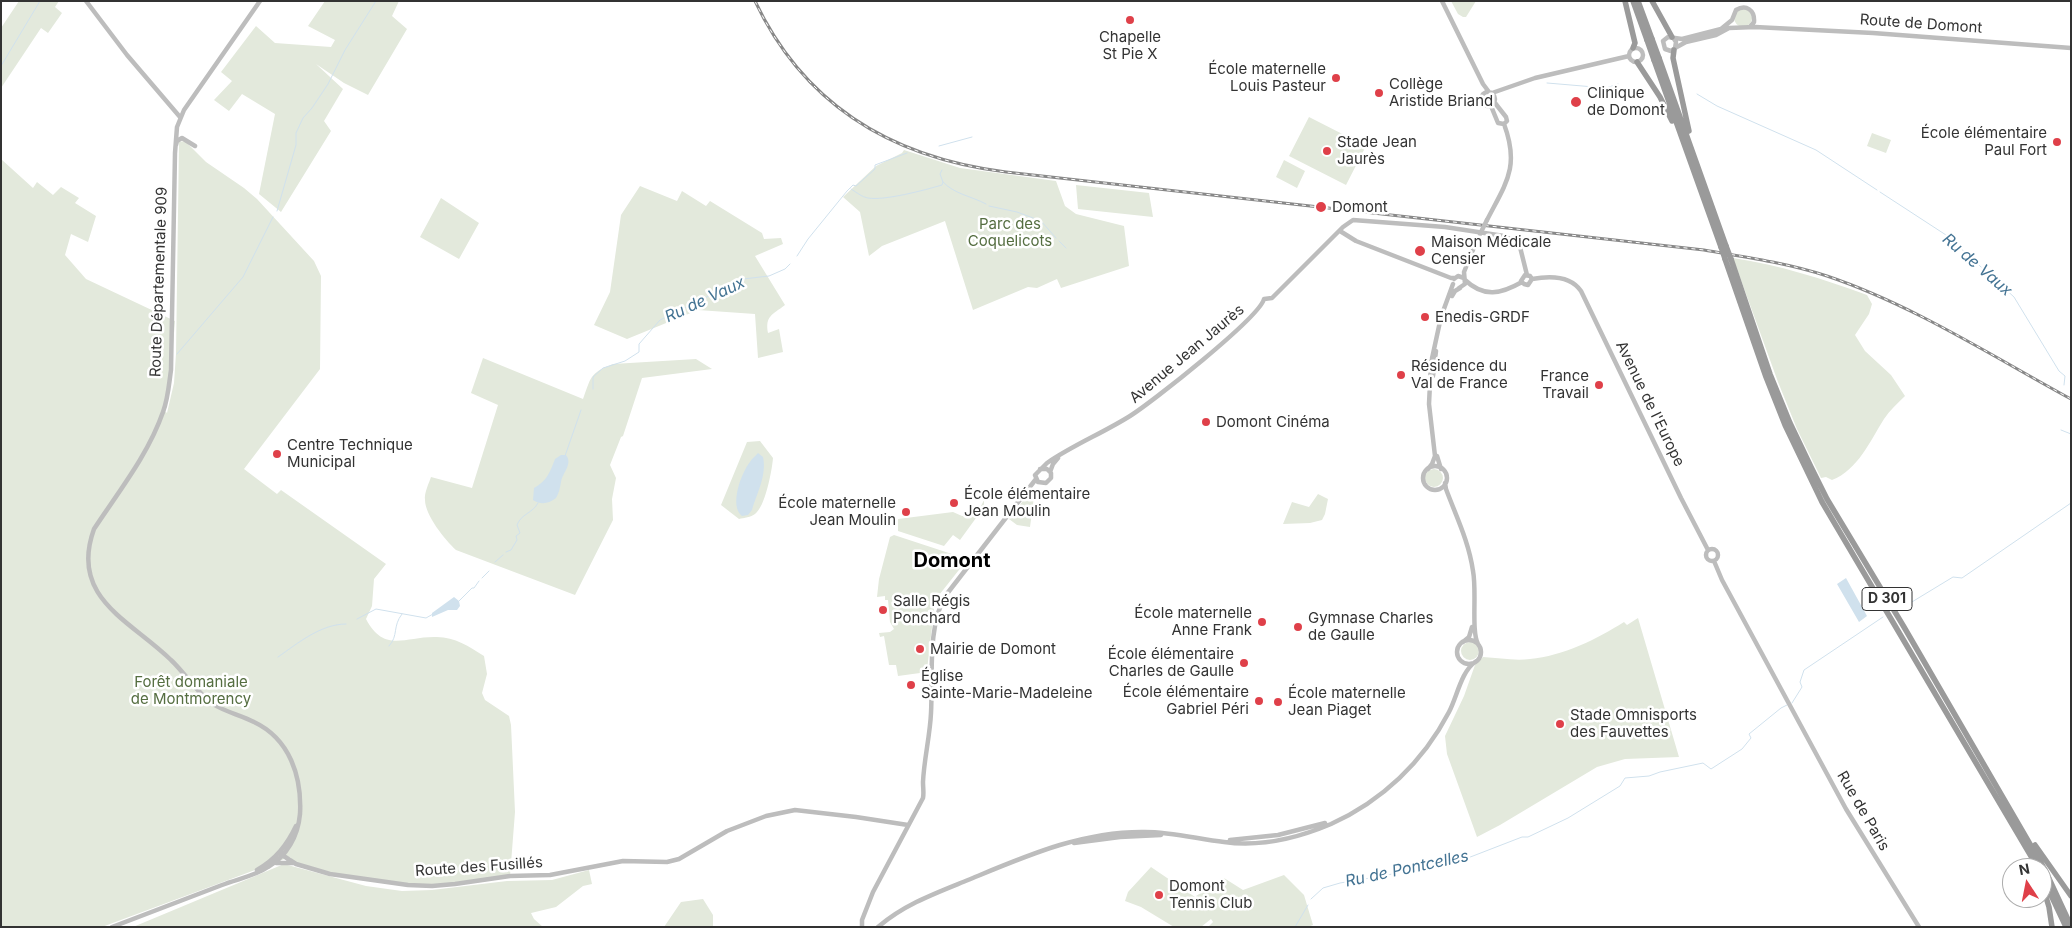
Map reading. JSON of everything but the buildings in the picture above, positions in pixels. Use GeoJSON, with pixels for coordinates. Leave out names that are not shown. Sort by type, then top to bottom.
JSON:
{"type":"FeatureCollection","features":[{"type":"Feature","properties":{"kind":"highway"},"geometry":{"type":"LineString","coordinates":[[1625,1],[1635,43],[1633,48]]}},
{"type":"Feature","properties":{"kind":"highway","name":"D 301"},"geometry":{"type":"LineString","coordinates":[[1633,1],[1650,39]]}},
{"type":"Feature","properties":{"kind":"highway","name":"D 301"},"geometry":{"type":"LineString","coordinates":[[1638,1],[1723,246],[1770,374],[1811,467],[1827,499],[2010,809],[2055,889],[2071,926]]}},
{"type":"Feature","properties":{"kind":"highway"},"geometry":{"type":"LineString","coordinates":[[1652,1],[1673,38]]}},
{"type":"Feature","properties":{"kind":"highway"},"geometry":{"type":"LineString","coordinates":[[1674,49],[1673,58],[1684,114],[1702,186]]}},
{"type":"Feature","properties":{"kind":"highway"},"geometry":{"type":"LineString","coordinates":[[1636,62],[1640,65],[1666,107],[1702,186]]}},
{"type":"Feature","properties":{"kind":"highway","name":"D 301"},"geometry":{"type":"LineString","coordinates":[[1728,259],[1766,377],[1785,425],[1822,502],[2021,838],[2031,858]]}},
{"type":"Feature","properties":{"kind":"highway"},"geometry":{"type":"LineString","coordinates":[[2010,809],[2071,896]]}},
{"type":"Feature","properties":{"kind":"highway"},"geometry":{"type":"LineString","coordinates":[[2052,897],[2066,927]]}},
{"type":"Feature","properties":{"kind":"highway"},"geometry":{"type":"LineString","coordinates":[[2049,908],[2052,927]]}},
{"type":"Feature","properties":{"kind":"main road"},"geometry":{"type":"LineString","coordinates":[[86,1],[122,49],[180,117]]}},
{"type":"Feature","properties":{"kind":"main road","name":"Route Départementale 909"},"geometry":{"type":"LineString","coordinates":[[260,1],[180,117],[175,153],[172,370],[166,401],[160,420],[143,457],[94,529],[88,550],[89,574],[98,595],[170,658],[208,700],[221,708],[262,726],[278,738],[295,767],[300,801],[299,818],[281,854]]}},
{"type":"Feature","properties":{"kind":"main road"},"geometry":{"type":"LineString","coordinates":[[1442,1],[1488,93],[1496,98]]}},
{"type":"Feature","properties":{"kind":"main road"},"geometry":{"type":"LineString","coordinates":[[1642,52],[1663,45],[1666,38],[1682,39],[1717,31],[1732,20],[1734,13],[1742,7],[1750,9],[1755,19],[1769,30]]}},
{"type":"Feature","properties":{"kind":"main road"},"geometry":{"type":"LineString","coordinates":[[1663,45],[1666,50],[1674,49],[1686,42],[1716,35],[1729,28],[1737,27],[1741,29],[1750,27],[1755,19]]}},
{"type":"Feature","properties":{"kind":"main road"},"geometry":{"type":"LineString","coordinates":[[1732,20],[1737,27]]}},
{"type":"Feature","properties":{"kind":"main road","name":"Route de Domont"},"geometry":{"type":"LineString","coordinates":[[1750,27],[1769,30],[1829,31],[2071,48]]}},
{"type":"Feature","properties":{"kind":"main road"},"geometry":{"type":"LineString","coordinates":[[1673,38],[1676,44],[1674,49]]}},
{"type":"Feature","properties":{"kind":"main road"},"geometry":{"type":"LineString","coordinates":[[1629,56],[1633,48],[1640,49],[1642,52]]}},
{"type":"Feature","properties":{"kind":"main road"},"geometry":{"type":"LineString","coordinates":[[1629,56],[1631,60],[1636,62],[1642,59],[1642,52]]}},
{"type":"Feature","properties":{"kind":"main road"},"geometry":{"type":"LineString","coordinates":[[1493,105],[1487,107],[1482,103],[1481,98],[1488,93],[1535,78],[1629,56]]}},
{"type":"Feature","properties":{"kind":"main road"},"geometry":{"type":"LineString","coordinates":[[1504,124],[1498,123],[1493,105],[1496,98],[1507,88]]}},
{"type":"Feature","properties":{"kind":"main road"},"geometry":{"type":"LineString","coordinates":[[1452,504],[1443,493],[1430,489],[1424,482],[1423,476],[1432,464],[1434,456],[1430,412],[1431,359],[1441,317],[1453,284],[1507,180],[1512,164],[1512,148],[1504,124],[1507,121],[1506,117],[1493,105]]}},
{"type":"Feature","properties":{"kind":"main road"},"geometry":{"type":"LineString","coordinates":[[175,153],[179,139],[184,138],[195,146]]}},
{"type":"Feature","properties":{"kind":"main road","name":"Avenue Jean Jaurès"},"geometry":{"type":"LineString","coordinates":[[1040,469],[1051,460],[1133,414],[1155,398],[1243,325],[1262,305],[1264,299],[1272,298],[1348,223],[1357,219],[1490,232],[1504,236],[1513,240],[1520,247],[1527,275]]}},
{"type":"Feature","properties":{"kind":"main road"},"geometry":{"type":"LineString","coordinates":[[1340,231],[1356,241],[1449,278],[1464,279],[1472,286],[1489,292],[1499,293],[1522,282],[1522,278],[1527,275],[1532,279],[1528,285],[1522,282]]}},
{"type":"Feature","properties":{"kind":"main road"},"geometry":{"type":"LineString","coordinates":[[1462,288],[1464,272],[1477,240]]}},
{"type":"Feature","properties":{"kind":"main road","name":"Avenue de l'Europe"},"geometry":{"type":"LineString","coordinates":[[1532,279],[1561,278],[1575,284],[1581,290],[1708,550]]}},
{"type":"Feature","properties":{"kind":"main road"},"geometry":{"type":"LineString","coordinates":[[1453,284],[1456,287],[1462,288]]}},
{"type":"Feature","properties":{"kind":"main road"},"geometry":{"type":"LineString","coordinates":[[878,927],[911,904],[1054,846],[1120,837],[1178,835],[1236,843],[1273,840],[1312,831],[1348,815],[1384,791],[1417,760],[1440,730],[1463,679],[1471,665],[1481,654],[1474,632],[1476,598],[1474,575],[1467,546],[1445,483],[1446,475],[1437,461],[1433,417],[1434,366],[1444,316],[1454,293],[1462,288],[1472,286]]}},
{"type":"Feature","properties":{"kind":"main road","name":"Avenue Jean Jaurès"},"geometry":{"type":"LineString","coordinates":[[1050,472],[1054,462],[1062,455]]}},
{"type":"Feature","properties":{"kind":"main road"},"geometry":{"type":"LineString","coordinates":[[1428,469],[1433,467],[1441,469]]}},
{"type":"Feature","properties":{"kind":"main road"},"geometry":{"type":"LineString","coordinates":[[1045,468],[1050,472],[1051,478],[1046,483],[1040,483],[1036,479],[1036,472],[1040,469],[1045,468]]}},
{"type":"Feature","properties":{"kind":"main road"},"geometry":{"type":"LineString","coordinates":[[862,927],[862,920],[873,892],[924,796],[923,783],[931,719],[933,650],[938,612],[942,602],[1030,484],[1036,479]]}},
{"type":"Feature","properties":{"kind":"main road"},"geometry":{"type":"LineString","coordinates":[[1436,490],[1445,483]]}},
{"type":"Feature","properties":{"kind":"main road"},"geometry":{"type":"LineString","coordinates":[[1463,679],[1464,665],[1458,652],[1463,642],[1471,633],[1473,616],[1472,581],[1467,546]]}},
{"type":"Feature","properties":{"kind":"main road"},"geometry":{"type":"LineString","coordinates":[[1714,549],[1718,553],[1718,557],[1714,561],[1706,558],[1708,550],[1714,549]]}},
{"type":"Feature","properties":{"kind":"main road","name":"Rue de Paris"},"geometry":{"type":"LineString","coordinates":[[1714,561],[1846,809],[1919,927]]}},
{"type":"Feature","properties":{"kind":"main road"},"geometry":{"type":"LineString","coordinates":[[1463,642],[1473,641],[1478,644]]}},
{"type":"Feature","properties":{"kind":"main road"},"geometry":{"type":"LineString","coordinates":[[1462,661],[1468,663],[1475,662]]}},
{"type":"Feature","properties":{"kind":"main road","name":"Route des Fusillés"},"geometry":{"type":"LineString","coordinates":[[281,854],[296,864],[330,874],[365,880],[432,886],[510,876],[550,875],[622,861],[658,862],[678,859],[725,832],[761,818],[785,812],[801,810],[908,825]]}},
{"type":"Feature","properties":{"kind":"main road"},"geometry":{"type":"LineString","coordinates":[[281,854],[287,862]]}},
{"type":"Feature","properties":{"kind":"main road"},"geometry":{"type":"LineString","coordinates":[[273,864],[281,854]]}},
{"type":"Feature","properties":{"kind":"main road"},"geometry":{"type":"LineString","coordinates":[[231,882],[260,868],[281,854]]}},
{"type":"Feature","properties":{"kind":"main road"},"geometry":{"type":"LineString","coordinates":[[112,927],[256,873],[273,864],[287,862],[296,864]]}},
{"type":"Feature","properties":{"kind":"green space"},"geometry":{"type":"Polygon","coordinates":[[[19,1],[59,1],[55,7],[62,13],[48,33],[41,28],[1,88],[1,28],[19,1]]]}},
{"type":"Feature","properties":{"kind":"green space"},"geometry":{"type":"Polygon","coordinates":[[[325,1],[399,1],[392,16],[407,29],[368,95],[344,83],[316,64],[343,89],[324,121],[331,131],[281,212],[259,194],[275,114],[242,94],[229,111],[214,100],[232,81],[221,72],[256,26],[275,43],[331,47],[335,40],[308,26],[325,1]]]}},
{"type":"Feature","properties":{"kind":"green space"},"geometry":{"type":"Polygon","coordinates":[[[1451,1],[1476,1],[1466,17],[1463,17],[1458,14],[1451,1]]]}},
{"type":"Feature","properties":{"kind":"green space"},"geometry":{"type":"Polygon","coordinates":[[[1743,9],[1749,12],[1752,18],[1749,24],[1743,27],[1737,24],[1734,18],[1737,12],[1743,9]]]}},
{"type":"Feature","properties":{"kind":"green space","name":"Stade Jean Jaurès"},"geometry":{"type":"Polygon","coordinates":[[[1309,117],[1366,146],[1346,185],[1289,156],[1309,117]]]}},
{"type":"Feature","properties":{"kind":"green space"},"geometry":{"type":"Polygon","coordinates":[[[1872,133],[1891,140],[1886,153],[1867,146],[1872,133]]]}},
{"type":"Feature","properties":{"kind":"green space","name":"Forêt domaniale de Montmorency"},"geometry":{"type":"Polygon","coordinates":[[[185,141],[206,162],[257,199],[314,261],[321,276],[320,369],[244,469],[277,494],[281,490],[386,564],[374,579],[372,606],[366,619],[373,630],[380,636],[396,641],[434,637],[448,638],[460,642],[484,656],[487,674],[482,693],[485,700],[509,716],[511,725],[515,812],[510,876],[432,886],[365,880],[296,864],[290,857],[102,927],[1,927],[1,159],[33,188],[37,182],[53,195],[61,187],[79,198],[75,203],[96,216],[88,242],[71,234],[65,255],[86,279],[175,321],[171,370],[164,410],[167,413],[174,383],[176,354],[179,142],[185,141]]]}},
{"type":"Feature","properties":{"kind":"green space","name":"Parc des Coquelicots"},"geometry":{"type":"Polygon","coordinates":[[[904,150],[960,168],[1056,181],[1065,206],[1076,214],[1124,226],[1129,266],[1061,288],[1057,279],[1037,288],[1028,287],[973,310],[945,221],[882,246],[869,256],[860,212],[843,197],[876,166],[902,153],[904,150]]]}},
{"type":"Feature","properties":{"kind":"green space"},"geometry":{"type":"Polygon","coordinates":[[[1284,160],[1305,171],[1297,188],[1276,177],[1284,160]]]}},
{"type":"Feature","properties":{"kind":"green space"},"geometry":{"type":"Polygon","coordinates":[[[1076,185],[1149,193],[1153,217],[1078,209],[1076,185]]]}},
{"type":"Feature","properties":{"kind":"green space"},"geometry":{"type":"Polygon","coordinates":[[[640,186],[677,201],[682,191],[706,206],[710,201],[762,233],[764,239],[781,238],[783,244],[755,256],[785,305],[770,316],[767,327],[768,333],[779,329],[783,352],[758,358],[755,314],[698,310],[627,339],[594,325],[610,292],[621,215],[640,186]]]}},
{"type":"Feature","properties":{"kind":"green space"},"geometry":{"type":"Polygon","coordinates":[[[441,198],[479,223],[459,259],[420,237],[441,198]]]}},
{"type":"Feature","properties":{"kind":"green space"},"geometry":{"type":"Polygon","coordinates":[[[1733,258],[1801,273],[1834,283],[1867,295],[1872,304],[1869,314],[1855,335],[1865,351],[1891,375],[1905,396],[1886,416],[1863,454],[1849,469],[1832,480],[1826,477],[1821,478],[1797,429],[1733,258]]]}},
{"type":"Feature","properties":{"kind":"green space"},"geometry":{"type":"Polygon","coordinates":[[[483,358],[583,399],[595,373],[613,364],[696,359],[712,369],[642,378],[623,436],[610,465],[616,478],[612,499],[613,520],[575,595],[456,550],[441,534],[428,513],[425,497],[431,477],[472,488],[498,405],[471,393],[483,358]]]}},
{"type":"Feature","properties":{"kind":"green space"},"geometry":{"type":"Polygon","coordinates":[[[760,441],[773,458],[767,488],[759,510],[752,516],[739,519],[721,505],[747,442],[760,441]]]}},
{"type":"Feature","properties":{"kind":"green space"},"geometry":{"type":"Polygon","coordinates":[[[1434,469],[1440,472],[1443,478],[1440,484],[1434,487],[1428,484],[1425,478],[1428,472],[1434,469]]]}},
{"type":"Feature","properties":{"kind":"green space"},"geometry":{"type":"Polygon","coordinates":[[[1029,493],[1032,493],[1034,497],[1030,527],[1017,525],[1009,519],[1029,493]]]}},
{"type":"Feature","properties":{"kind":"green space"},"geometry":{"type":"Polygon","coordinates":[[[1318,494],[1328,499],[1322,520],[1310,523],[1283,524],[1292,502],[1309,507],[1318,494]]]}},
{"type":"Feature","properties":{"kind":"green space"},"geometry":{"type":"Polygon","coordinates":[[[984,500],[984,507],[960,540],[953,535],[944,546],[898,531],[898,519],[953,512],[962,516],[973,515],[984,500]]]}},
{"type":"Feature","properties":{"kind":"green space"},"geometry":{"type":"Polygon","coordinates":[[[894,535],[964,558],[966,561],[932,604],[934,610],[927,670],[923,670],[920,673],[898,676],[896,665],[889,665],[884,636],[880,637],[879,633],[890,632],[894,629],[890,622],[888,600],[885,600],[885,596],[877,597],[879,579],[890,537],[894,535]]]}},
{"type":"Feature","properties":{"kind":"green space","name":"Stade Omnisports des Fauvettes"},"geometry":{"type":"Polygon","coordinates":[[[1638,618],[1679,757],[1625,759],[1597,767],[1477,837],[1447,754],[1445,736],[1464,696],[1475,665],[1483,657],[1524,660],[1555,654],[1603,635],[1624,622],[1627,625],[1638,618]]]}},
{"type":"Feature","properties":{"kind":"green space"},"geometry":{"type":"Polygon","coordinates":[[[1470,642],[1476,645],[1479,651],[1476,657],[1470,660],[1464,657],[1461,651],[1464,645],[1470,642]]]}},
{"type":"Feature","properties":{"kind":"green space"},"geometry":{"type":"Polygon","coordinates":[[[284,864],[366,886],[402,891],[432,890],[507,881],[552,880],[589,870],[592,884],[583,886],[556,907],[531,913],[534,919],[543,927],[133,927],[284,864]]]}},
{"type":"Feature","properties":{"kind":"green space"},"geometry":{"type":"Polygon","coordinates":[[[1151,867],[1195,897],[1206,913],[1196,896],[1224,878],[1243,890],[1284,875],[1304,895],[1313,925],[1308,927],[1208,927],[1213,922],[1211,919],[1201,927],[1174,927],[1141,907],[1125,901],[1128,892],[1151,867]]]}},
{"type":"Feature","properties":{"kind":"green space"},"geometry":{"type":"Polygon","coordinates":[[[703,899],[713,915],[713,927],[664,927],[681,902],[703,899]]]}},
{"type":"Feature","properties":{"kind":"water"},"geometry":{"type":"Polygon","coordinates":[[[758,453],[763,457],[763,477],[752,510],[748,515],[742,516],[736,505],[740,481],[752,459],[758,453]]]}},
{"type":"Feature","properties":{"kind":"water"},"geometry":{"type":"Polygon","coordinates":[[[561,455],[566,455],[568,462],[556,498],[544,503],[533,500],[534,488],[545,479],[555,459],[561,455]]]}},
{"type":"Feature","properties":{"kind":"water"},"geometry":{"type":"Polygon","coordinates":[[[1846,578],[1867,616],[1859,622],[1837,584],[1846,578]]]}},
{"type":"Feature","properties":{"kind":"water"},"geometry":{"type":"Polygon","coordinates":[[[454,597],[459,601],[460,606],[457,610],[448,610],[432,617],[432,613],[454,597]]]}},
{"type":"Feature","properties":{"kind":"waterway"},"geometry":{"type":"LineString","coordinates":[[1,66],[40,1]]}},
{"type":"Feature","properties":{"kind":"waterway"},"geometry":{"type":"LineString","coordinates":[[277,211],[296,145],[296,133],[303,118],[328,84],[345,50],[376,1]]}},
{"type":"Feature","properties":{"kind":"waterway","name":"Ru de Vaux"},"geometry":{"type":"LineString","coordinates":[[1547,83],[1606,88],[1618,84]]}},
{"type":"Feature","properties":{"kind":"waterway","name":"Ru de Vaux"},"geometry":{"type":"LineString","coordinates":[[1697,94],[1717,106],[1816,150],[1877,190]]}},
{"type":"Feature","properties":{"kind":"waterway","name":"Ru de Vaux"},"geometry":{"type":"LineString","coordinates":[[939,146],[972,137]]}},
{"type":"Feature","properties":{"kind":"waterway","name":"Ru de Vaux"},"geometry":{"type":"LineString","coordinates":[[797,256],[808,239],[853,185],[856,186],[875,169],[875,165],[907,153]]}},
{"type":"Feature","properties":{"kind":"waterway"},"geometry":{"type":"LineString","coordinates":[[851,189],[861,196],[875,199],[905,195],[942,185],[943,182],[940,174],[942,170]]}},
{"type":"Feature","properties":{"kind":"waterway"},"geometry":{"type":"LineString","coordinates":[[943,182],[957,192],[986,204]]}},
{"type":"Feature","properties":{"kind":"waterway","name":"Ru de Vaux"},"geometry":{"type":"LineString","coordinates":[[1880,192],[1946,235],[2014,297],[2059,371],[2065,376],[2064,385]]}},
{"type":"Feature","properties":{"kind":"waterway"},"geometry":{"type":"LineString","coordinates":[[989,206],[1017,212],[1041,221],[1056,238]]}},
{"type":"Feature","properties":{"kind":"waterway"},"geometry":{"type":"LineString","coordinates":[[177,354],[243,277],[273,217]]}},
{"type":"Feature","properties":{"kind":"waterway"},"geometry":{"type":"LineString","coordinates":[[1059,241],[1066,248]]}},
{"type":"Feature","properties":{"kind":"waterway","name":"Ru de Vaux"},"geometry":{"type":"LineString","coordinates":[[593,389],[593,377],[603,368],[625,361],[639,352],[639,344],[660,320],[743,279],[769,276],[785,269],[790,264]]}},
{"type":"Feature","properties":{"kind":"waterway","name":"Ru de Vaux"},"geometry":{"type":"LineString","coordinates":[[565,456],[581,410]]}},
{"type":"Feature","properties":{"kind":"waterway","name":"Ru de Vaux"},"geometry":{"type":"LineString","coordinates":[[2061,430],[2071,434]]}},
{"type":"Feature","properties":{"kind":"waterway","name":"Ru de Vaux"},"geometry":{"type":"LineString","coordinates":[[506,552],[511,550],[517,540],[516,536],[520,533],[517,525],[519,521],[538,503]]}},
{"type":"Feature","properties":{"kind":"waterway","name":"Ru de Pontcelles"},"geometry":{"type":"LineString","coordinates":[[1902,608],[1953,577],[1962,578],[2071,503]]}},
{"type":"Feature","properties":{"kind":"waterway","name":"Ru de Vaux"},"geometry":{"type":"LineString","coordinates":[[495,562],[503,555]]}},
{"type":"Feature","properties":{"kind":"waterway","name":"Ru de Vaux"},"geometry":{"type":"LineString","coordinates":[[482,578],[489,571]]}},
{"type":"Feature","properties":{"kind":"waterway","name":"Ru de Vaux"},"geometry":{"type":"LineString","coordinates":[[459,601],[479,581]]}},
{"type":"Feature","properties":{"kind":"waterway","name":"Ru de Vaux"},"geometry":{"type":"LineString","coordinates":[[357,619],[376,609],[426,618],[433,614]]}},
{"type":"Feature","properties":{"kind":"waterway"},"geometry":{"type":"LineString","coordinates":[[389,646],[394,638],[397,623],[402,614]]}},
{"type":"Feature","properties":{"kind":"waterway","name":"Ru de Pontcelles"},"geometry":{"type":"LineString","coordinates":[[1792,703],[1802,687],[1800,682],[1804,670],[1883,617]]}},
{"type":"Feature","properties":{"kind":"waterway","name":"Ru de Vaux"},"geometry":{"type":"LineString","coordinates":[[278,657],[302,640],[319,631],[328,627],[346,624]]}},
{"type":"Feature","properties":{"kind":"waterway","name":"Ru de Pontcelles"},"geometry":{"type":"LineString","coordinates":[[1311,899],[1323,888],[1340,883],[1388,875],[1417,867],[1460,861],[1522,837],[1528,837],[1568,818],[1620,786],[1625,778],[1649,776],[1703,763],[1711,769],[1742,749],[1751,738],[1749,734],[1787,705]]}},
{"type":"Feature","properties":{"kind":"waterway","name":"Ru de Pontcelles"},"geometry":{"type":"LineString","coordinates":[[1295,927],[1308,905]]}},
{"type":"Feature","properties":{"kind":"railway"},"geometry":{"type":"LineString","coordinates":[[755,1],[776,38],[800,70],[827,98],[857,121],[891,140],[927,154],[965,165],[1006,172],[1704,250],[1782,264],[1827,276],[1890,301],[1952,332],[2071,399]]}},
{"type":"Feature","properties":{"kind":"place","name":"Chapelle St Pie X"},"geometry":{"type":"Point","coordinates":[1130,20]}},
{"type":"Feature","properties":{"kind":"place","name":"École maternelle Louis Pasteur"},"geometry":{"type":"Point","coordinates":[1336,78]}},
{"type":"Feature","properties":{"kind":"place","name":"Collège Aristide Briand"},"geometry":{"type":"Point","coordinates":[1379,93]}},
{"type":"Feature","properties":{"kind":"place","name":"Clinique de Domont"},"geometry":{"type":"Point","coordinates":[1576,102]}},
{"type":"Feature","properties":{"kind":"place","name":"École élémentaire Paul Fort"},"geometry":{"type":"Point","coordinates":[2057,142]}},
{"type":"Feature","properties":{"kind":"place","name":"Stade Jean Jaurès"},"geometry":{"type":"Point","coordinates":[1327,151]}},
{"type":"Feature","properties":{"kind":"place","name":"Domont"},"geometry":{"type":"Point","coordinates":[1321,207]}},
{"type":"Feature","properties":{"kind":"place","name":"Maison Médicale Censier"},"geometry":{"type":"Point","coordinates":[1420,251]}},
{"type":"Feature","properties":{"kind":"place","name":"Enedis-GRDF"},"geometry":{"type":"Point","coordinates":[1425,317]}},
{"type":"Feature","properties":{"kind":"place","name":"Résidence du Val de France"},"geometry":{"type":"Point","coordinates":[1401,375]}},
{"type":"Feature","properties":{"kind":"place","name":"France Travail"},"geometry":{"type":"Point","coordinates":[1599,385]}},
{"type":"Feature","properties":{"kind":"place","name":"Domont Cinéma"},"geometry":{"type":"Point","coordinates":[1206,422]}},
{"type":"Feature","properties":{"kind":"place","name":"Centre Technique Municipal"},"geometry":{"type":"Point","coordinates":[277,454]}},
{"type":"Feature","properties":{"kind":"place","name":"École élémentaire Jean Moulin"},"geometry":{"type":"Point","coordinates":[954,503]}},
{"type":"Feature","properties":{"kind":"place","name":"École maternelle Jean Moulin"},"geometry":{"type":"Point","coordinates":[906,512]}},
{"type":"Feature","properties":{"kind":"place","name":"Salle Régis Ponchard"},"geometry":{"type":"Point","coordinates":[883,610]}},
{"type":"Feature","properties":{"kind":"place","name":"École maternelle Anne Frank"},"geometry":{"type":"Point","coordinates":[1262,622]}},
{"type":"Feature","properties":{"kind":"place","name":"Gymnase Charles de Gaulle"},"geometry":{"type":"Point","coordinates":[1298,627]}},
{"type":"Feature","properties":{"kind":"place","name":"Mairie de Domont"},"geometry":{"type":"Point","coordinates":[920,649]}},
{"type":"Feature","properties":{"kind":"place","name":"École élémentaire Charles de Gaulle"},"geometry":{"type":"Point","coordinates":[1244,663]}},
{"type":"Feature","properties":{"kind":"place","name":"Église Sainte-Marie-Madeleine"},"geometry":{"type":"Point","coordinates":[911,685]}},
{"type":"Feature","properties":{"kind":"place","name":"École élémentaire Gabriel Péri"},"geometry":{"type":"Point","coordinates":[1259,701]}},
{"type":"Feature","properties":{"kind":"place","name":"École maternelle Jean Piaget"},"geometry":{"type":"Point","coordinates":[1278,702]}},
{"type":"Feature","properties":{"kind":"place","name":"Stade Omnisports des Fauvettes"},"geometry":{"type":"Point","coordinates":[1560,724]}},
{"type":"Feature","properties":{"kind":"place","name":"Domont Tennis Club"},"geometry":{"type":"Point","coordinates":[1159,895]}},
{"type":"Feature","properties":{"kind":"district","name":"Domont"},"geometry":{"type":"Point","coordinates":[952,561]}}]}
